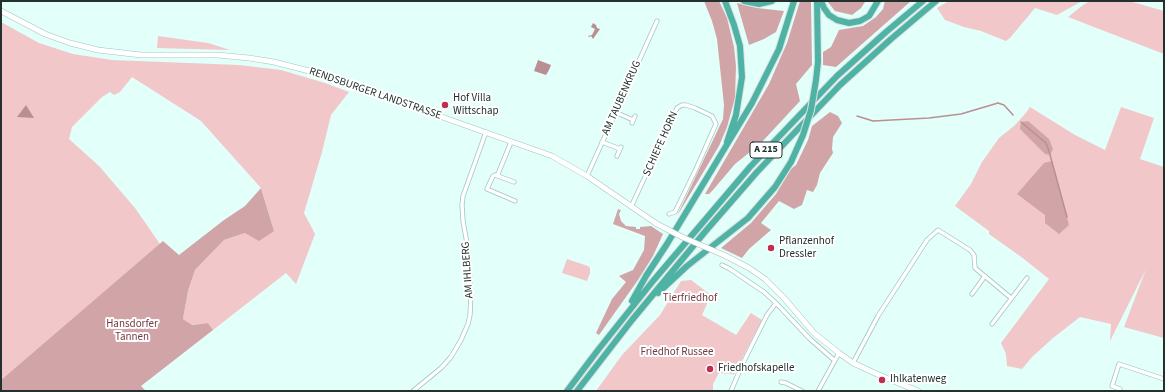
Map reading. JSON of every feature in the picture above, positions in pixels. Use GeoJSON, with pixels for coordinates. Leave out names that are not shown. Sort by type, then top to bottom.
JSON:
{"type":"FeatureCollection","features":[{"type":"Feature","properties":{"kind":"highway"},"geometry":{"type":"LineString","coordinates":[[722,155],[736,115],[742,77],[738,40],[731,14],[725,1]]}},
{"type":"Feature","properties":{"kind":"highway"},"geometry":{"type":"LineString","coordinates":[[744,1],[760,4],[772,1]]}},
{"type":"Feature","properties":{"kind":"highway"},"geometry":{"type":"LineString","coordinates":[[625,315],[646,276],[744,118],[770,69],[783,38],[794,1]]}},
{"type":"Feature","properties":{"kind":"highway"},"geometry":{"type":"LineString","coordinates":[[632,320],[683,270],[748,218],[775,187],[791,162],[803,136],[811,110],[816,80],[818,62],[817,1]]}},
{"type":"Feature","properties":{"kind":"highway"},"geometry":{"type":"LineString","coordinates":[[822,1],[824,8],[829,15],[837,20],[848,23],[860,21],[869,16],[878,1]]}},
{"type":"Feature","properties":{"kind":"highway","name":"A 215"},"geometry":{"type":"LineString","coordinates":[[567,391],[625,315],[727,193],[807,107],[856,59],[923,1]]}},
{"type":"Feature","properties":{"kind":"highway","name":"A 215"},"geometry":{"type":"LineString","coordinates":[[578,391],[632,320],[704,233],[795,131],[863,64],[936,1]]}},
{"type":"Feature","properties":{"kind":"street","name":"RENDSBURGER LANDSTRASSE"},"geometry":{"type":"LineString","coordinates":[[1,11],[44,34],[70,43],[98,50],[141,54],[226,56],[262,60],[298,68],[327,76],[552,156],[587,176],[657,224],[749,268],[765,279],[814,332],[839,353],[853,363],[918,391]]}},
{"type":"Feature","properties":{"kind":"street","name":"AM TAUBENKRUG"},"geometry":{"type":"LineString","coordinates":[[587,176],[657,21]]}},
{"type":"Feature","properties":{"kind":"street","name":"SCHIEFE HORN"},"geometry":{"type":"LineString","coordinates":[[632,207],[677,108],[682,105],[686,105],[712,116],[716,124],[675,212],[669,214]]}},
{"type":"Feature","properties":{"kind":"street"},"geometry":{"type":"LineString","coordinates":[[615,112],[633,120]]}},
{"type":"Feature","properties":{"kind":"street","name":"AM IHLBERG"},"geometry":{"type":"LineString","coordinates":[[413,391],[441,368],[451,357],[468,324],[471,294],[468,249],[462,205],[463,196],[487,133]]}},
{"type":"Feature","properties":{"kind":"street"},"geometry":{"type":"LineString","coordinates":[[512,142],[498,174],[493,176],[487,189],[515,202]]}},
{"type":"Feature","properties":{"kind":"street"},"geometry":{"type":"LineString","coordinates":[[602,142],[620,148],[617,156]]}},
{"type":"Feature","properties":{"kind":"street"},"geometry":{"type":"LineString","coordinates":[[495,175],[514,182]]}},
{"type":"Feature","properties":{"kind":"street"},"geometry":{"type":"LineString","coordinates":[[853,363],[878,316],[927,240],[938,230],[970,250],[974,255],[975,268],[1011,298]]}},
{"type":"Feature","properties":{"kind":"street"},"geometry":{"type":"LineString","coordinates":[[722,265],[764,292],[810,339],[834,360]]}},
{"type":"Feature","properties":{"kind":"street"},"geometry":{"type":"LineString","coordinates":[[972,294],[985,276]]}},
{"type":"Feature","properties":{"kind":"street"},"geometry":{"type":"LineString","coordinates":[[992,324],[1027,278]]}},
{"type":"Feature","properties":{"kind":"street"},"geometry":{"type":"LineString","coordinates":[[731,391],[767,315],[776,303]]}},
{"type":"Feature","properties":{"kind":"street"},"geometry":{"type":"LineString","coordinates":[[818,391],[839,353]]}},
{"type":"Feature","properties":{"kind":"street"},"geometry":{"type":"LineString","coordinates":[[1113,362],[1164,379]]}},
{"type":"Feature","properties":{"kind":"street"},"geometry":{"type":"LineString","coordinates":[[1118,364],[1112,386],[1120,389]]}},
{"type":"Feature","properties":{"kind":"street"},"geometry":{"type":"LineString","coordinates":[[780,382],[786,383],[802,391]]}},
{"type":"Feature","properties":{"kind":"green space"},"geometry":{"type":"Polygon","coordinates":[[[704,1],[719,1],[727,18],[734,47],[736,66],[735,98],[727,127],[719,146],[677,216],[723,119],[724,105],[717,39],[704,1]]]}},
{"type":"Feature","properties":{"kind":"green space"},"geometry":{"type":"Polygon","coordinates":[[[800,1],[811,1],[812,65],[796,84],[800,101],[760,144],[735,164],[709,194],[705,194],[769,84],[787,43],[800,1]]]}},
{"type":"Feature","properties":{"kind":"green space"},"geometry":{"type":"Polygon","coordinates":[[[827,1],[865,2],[861,8],[852,15],[835,11],[827,1]]]}},
{"type":"Feature","properties":{"kind":"green space"},"geometry":{"type":"Polygon","coordinates":[[[885,1],[911,1],[836,67],[823,65],[823,52],[831,47],[839,30],[863,26],[876,17],[883,9],[885,1]]]}},
{"type":"Feature","properties":{"kind":"green space"},"geometry":{"type":"Polygon","coordinates":[[[949,1],[1082,1],[1057,15],[1035,8],[1006,41],[981,31],[945,20],[937,8],[949,1]]]}},
{"type":"Feature","properties":{"kind":"green space"},"geometry":{"type":"Polygon","coordinates":[[[1090,1],[1129,1],[1164,11],[1164,54],[1068,17],[1090,1]]]}},
{"type":"Feature","properties":{"kind":"green space"},"geometry":{"type":"Polygon","coordinates":[[[737,3],[757,8],[784,11],[776,32],[749,45],[737,3]]]}},
{"type":"Feature","properties":{"kind":"green space"},"geometry":{"type":"Polygon","coordinates":[[[1,22],[39,43],[73,54],[112,60],[239,65],[281,70],[349,92],[331,115],[304,213],[315,234],[296,284],[286,273],[213,330],[208,323],[191,325],[183,319],[188,291],[195,270],[224,240],[245,233],[274,231],[261,188],[201,121],[132,77],[120,92],[114,95],[110,92],[102,97],[72,127],[69,139],[99,166],[135,208],[160,244],[1,380],[1,22]]]}},
{"type":"Feature","properties":{"kind":"green space"},"geometry":{"type":"Polygon","coordinates":[[[158,36],[208,43],[230,50],[157,48],[158,36]]]}},
{"type":"Feature","properties":{"kind":"green space"},"geometry":{"type":"Polygon","coordinates":[[[1030,107],[1075,135],[1105,150],[1121,107],[1154,118],[1140,159],[1164,167],[1164,338],[1124,327],[1146,269],[1110,341],[1111,324],[1080,317],[1053,338],[1032,357],[1022,369],[1007,366],[1006,354],[1001,343],[1049,279],[989,234],[989,231],[955,206],[971,184],[982,162],[999,138],[1014,126],[1030,107]]]}},
{"type":"Feature","properties":{"kind":"green space"},"geometry":{"type":"Polygon","coordinates":[[[830,112],[838,116],[842,123],[833,137],[833,153],[820,173],[817,185],[813,192],[807,190],[802,205],[794,209],[779,201],[761,223],[771,230],[749,249],[742,258],[721,248],[751,223],[776,194],[791,169],[796,165],[808,140],[812,126],[830,112]]]}},
{"type":"Feature","properties":{"kind":"green space"},"geometry":{"type":"Polygon","coordinates":[[[1028,121],[1049,139],[1053,149],[1050,155],[1045,154],[1020,129],[1021,122],[1028,121]]]}},
{"type":"Feature","properties":{"kind":"green space"},"geometry":{"type":"Polygon","coordinates":[[[1052,161],[1069,225],[1059,234],[1045,223],[1045,215],[1017,194],[1044,163],[1052,161]]]}},
{"type":"Feature","properties":{"kind":"green space","name":"Hansdorfer Tannen"},"geometry":{"type":"Polygon","coordinates":[[[261,188],[274,231],[259,241],[245,233],[224,240],[195,270],[188,291],[183,319],[192,325],[208,323],[213,330],[141,386],[146,391],[1,391],[1,380],[163,241],[179,255],[224,220],[245,206],[261,188]]]}},
{"type":"Feature","properties":{"kind":"green space"},"geometry":{"type":"Polygon","coordinates":[[[618,209],[621,210],[619,214],[621,221],[626,226],[640,229],[640,227],[651,226],[663,234],[653,256],[638,280],[599,335],[596,333],[612,299],[626,282],[619,276],[633,270],[644,250],[645,236],[613,224],[618,209]]]}},
{"type":"Feature","properties":{"kind":"green space"},"geometry":{"type":"Polygon","coordinates":[[[567,259],[590,268],[587,281],[562,273],[567,259]]]}},
{"type":"Feature","properties":{"kind":"green space","name":"Friedhof Russee"},"geometry":{"type":"Polygon","coordinates":[[[691,280],[711,295],[702,315],[736,335],[751,313],[762,320],[734,374],[719,373],[713,384],[713,391],[596,391],[622,355],[660,315],[681,281],[691,280]]]}},
{"type":"Feature","properties":{"kind":"shaded area"},"geometry":{"type":"Polygon","coordinates":[[[593,23],[600,29],[593,39],[591,36],[588,36],[592,35],[595,29],[591,27],[593,23]]]}},
{"type":"Feature","properties":{"kind":"shaded area"},"geometry":{"type":"Polygon","coordinates":[[[538,60],[551,65],[546,75],[534,71],[538,60]]]}},
{"type":"Feature","properties":{"kind":"shaded area"},"geometry":{"type":"Polygon","coordinates":[[[26,105],[34,118],[17,117],[26,105]]]}},
{"type":"Feature","properties":{"kind":"waterway"},"geometry":{"type":"LineString","coordinates":[[857,116],[873,121],[929,118],[961,114],[998,103],[1004,105],[1013,115]]}},
{"type":"Feature","properties":{"kind":"waterway"},"geometry":{"type":"LineString","coordinates":[[1021,122],[1046,143],[1067,217]]}},
{"type":"Feature","properties":{"kind":"place","name":"Hof Villa Wittschap"},"geometry":{"type":"Point","coordinates":[445,105]}},
{"type":"Feature","properties":{"kind":"place","name":"Pflanzenhof Dressler"},"geometry":{"type":"Point","coordinates":[771,248]}},
{"type":"Feature","properties":{"kind":"place","name":"Friedhofskapelle"},"geometry":{"type":"Point","coordinates":[710,369]}},
{"type":"Feature","properties":{"kind":"place","name":"Ihlkatenweg"},"geometry":{"type":"Point","coordinates":[882,380]}},
{"type":"Feature","properties":{"kind":"park label","name":"Tierfriedhof"},"geometry":{"type":"Point","coordinates":[690,299]}}]}
